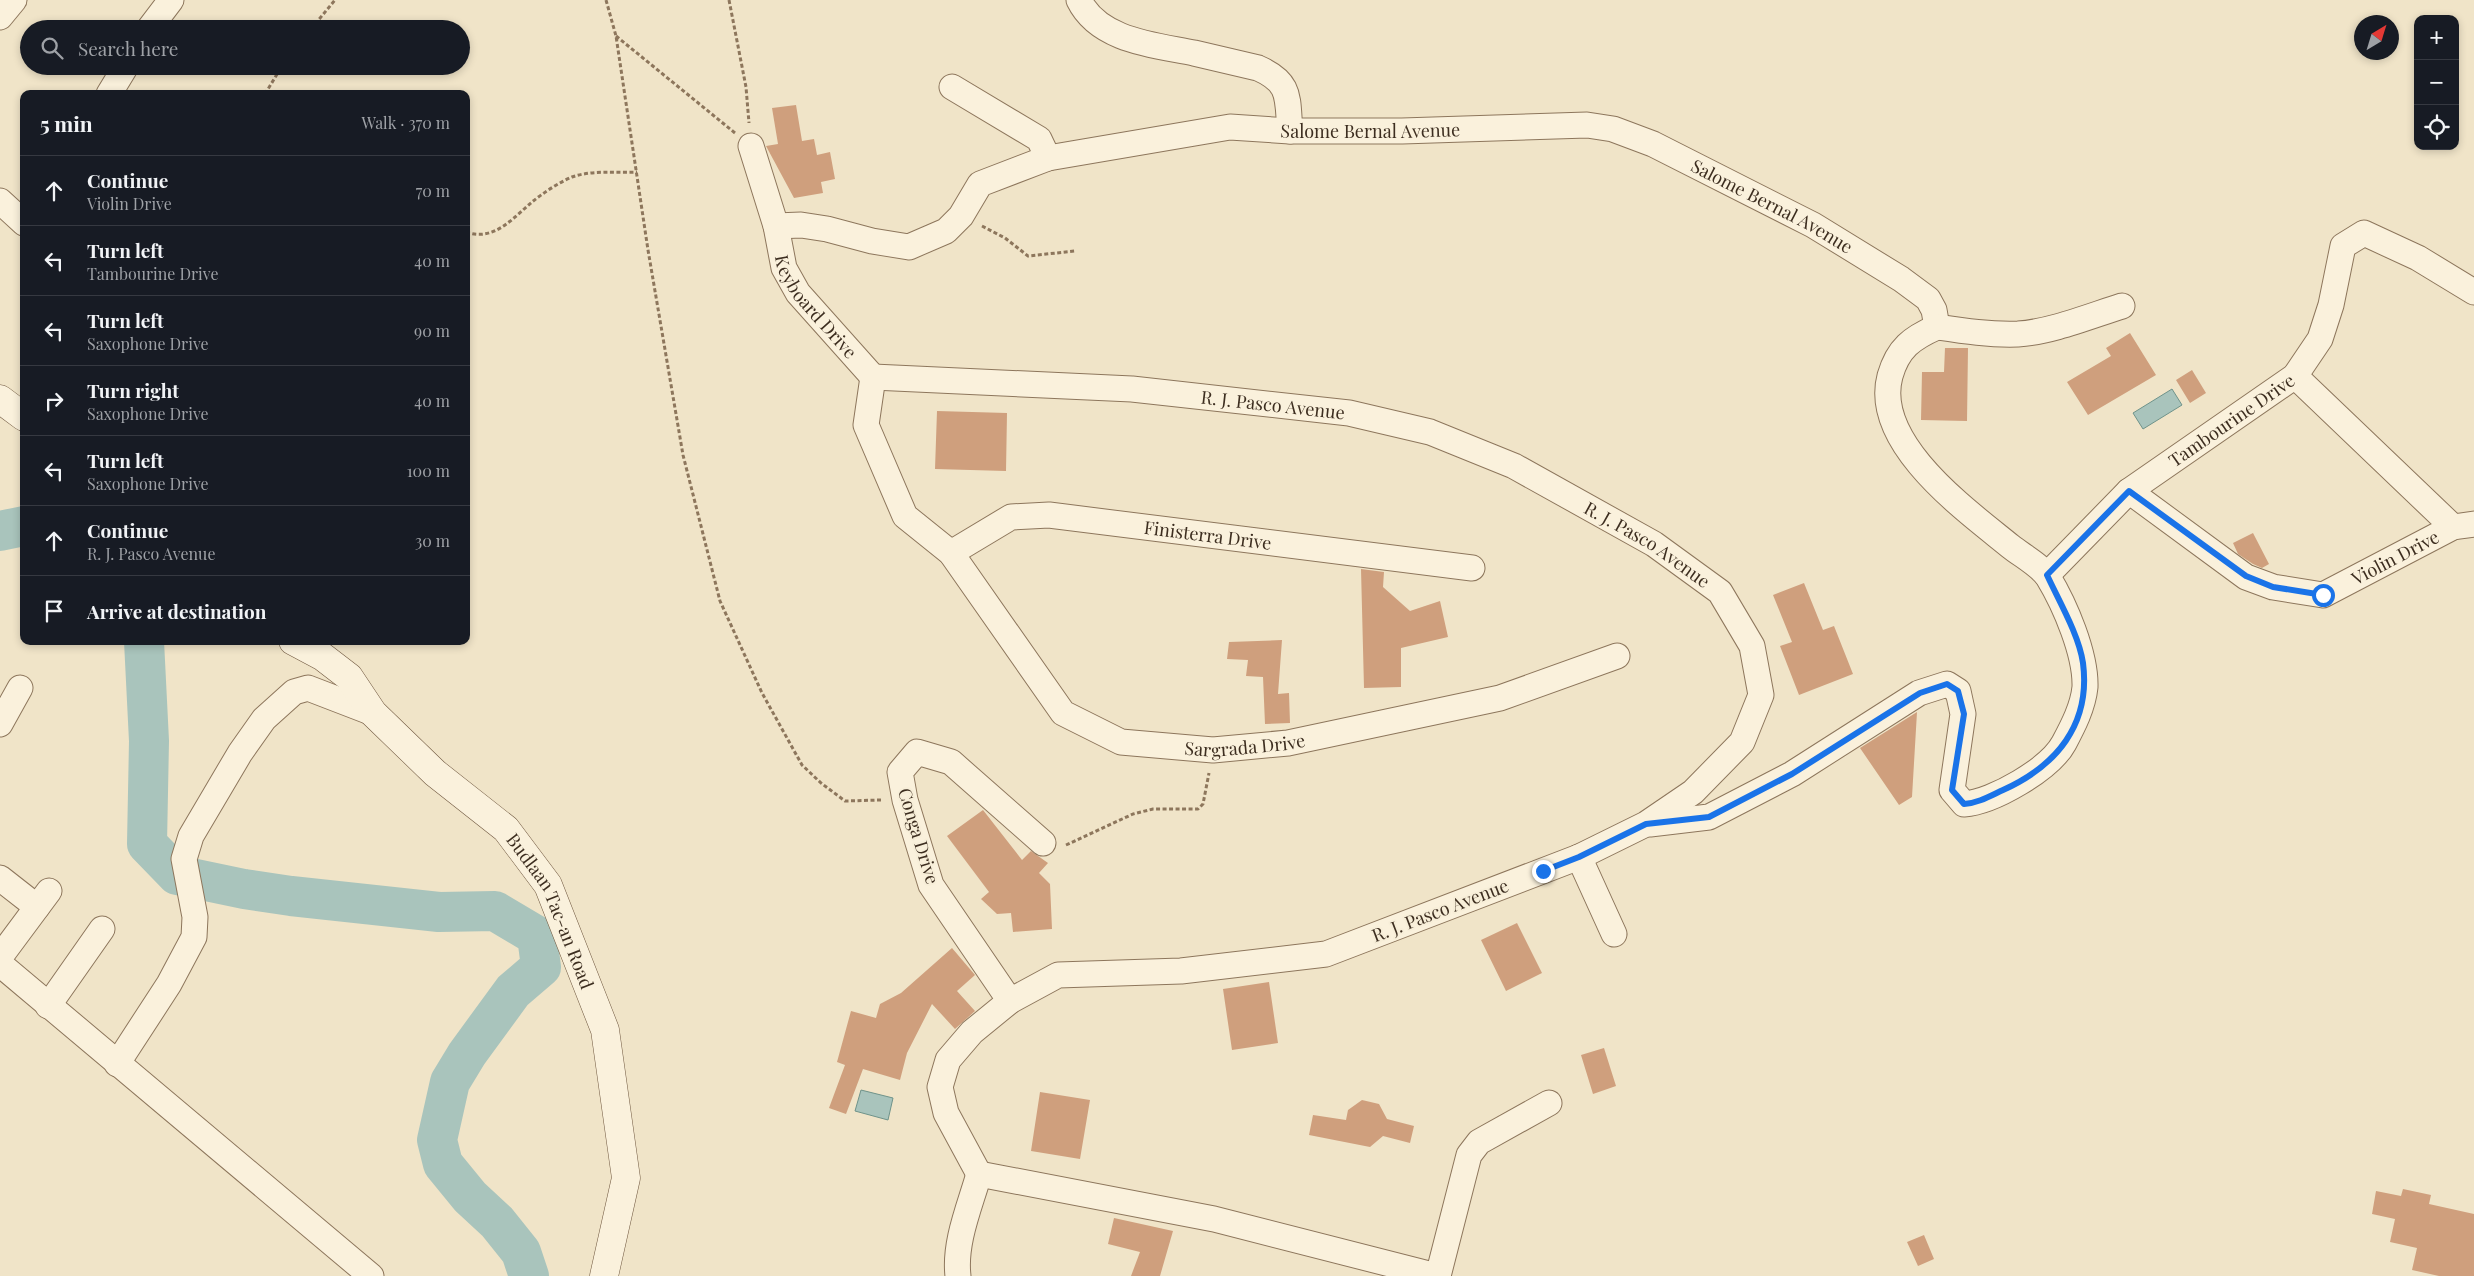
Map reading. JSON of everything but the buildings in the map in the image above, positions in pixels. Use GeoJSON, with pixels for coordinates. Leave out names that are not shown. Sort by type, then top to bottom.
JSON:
{"type":"FeatureCollection","features":[{"type":"Feature","properties":{"kind":"street"},"geometry":{"type":"LineString","coordinates":[[0,17],[14,0]]}},
{"type":"Feature","properties":{"kind":"street"},"geometry":{"type":"LineString","coordinates":[[156,20],[170,0]]}},
{"type":"Feature","properties":{"kind":"street"},"geometry":{"type":"LineString","coordinates":[[1079,0],[1082,6],[1102,26],[1128,39],[1258,68],[1272,74],[1286,90],[1290,132]]}},
{"type":"Feature","properties":{"kind":"street"},"geometry":{"type":"LineString","coordinates":[[111,90],[121,75]]}},
{"type":"Feature","properties":{"kind":"street"},"geometry":{"type":"LineString","coordinates":[[952,87],[1039,140],[1048,158]]}},
{"type":"Feature","properties":{"kind":"street","name":"Salome Bernal Avenue"},"geometry":{"type":"LineString","coordinates":[[776,226],[801,225],[827,229],[872,241],[909,247],[946,231],[961,216],[980,184],[1048,158],[1230,127],[1290,132],[1402,131],[1587,124],[1613,130],[1653,144],[1722,177],[1813,225],[1901,279],[1928,299],[1934,310],[1937,327]]}},
{"type":"Feature","properties":{"kind":"street","name":"Keyboard Drive"},"geometry":{"type":"LineString","coordinates":[[750,146],[776,226],[784,268],[798,293],[873,377]]}},
{"type":"Feature","properties":{"kind":"street","name":"Tambourine Drive"},"geometry":{"type":"LineString","coordinates":[[2047,575],[2129,491],[2295,376],[2320,339],[2331,305],[2343,246],[2364,233],[2418,258],[2474,292]]}},
{"type":"Feature","properties":{"kind":"street"},"geometry":{"type":"LineString","coordinates":[[1646,824],[1709,817],[1792,774],[1920,693],[1947,684],[1958,691],[1964,714],[1952,790],[1964,804],[1974,803],[2025,780],[2059,753],[2074,725],[2084,688],[2083,660],[2068,619],[2047,575],[1948,496],[1910,452],[1892,416],[1887,387],[1902,350],[1917,336],[1937,327],[1988,334],[2020,334],[2060,325],[2122,306]]}},
{"type":"Feature","properties":{"kind":"street"},"geometry":{"type":"LineString","coordinates":[[2295,376],[2464,525]]}},
{"type":"Feature","properties":{"kind":"street","name":"Sargrada Drive"},"geometry":{"type":"LineString","coordinates":[[873,377],[866,425],[905,516],[951,553],[1064,713],[1121,742],[1212,750],[1288,743],[1500,698],[1617,656]]}},
{"type":"Feature","properties":{"kind":"street","name":"R. J. Pasco Avenue"},"geometry":{"type":"LineString","coordinates":[[873,377],[1132,389],[1348,413],[1430,432],[1514,466],[1654,544],[1720,592],[1752,646],[1761,695],[1742,742],[1693,792],[1646,824],[1579,857],[1326,954],[1181,971],[1058,975],[1010,1001],[972,1032],[948,1060],[940,1087],[946,1114],[979,1174]]}},
{"type":"Feature","properties":{"kind":"street"},"geometry":{"type":"LineString","coordinates":[[0,398],[20,414]]}},
{"type":"Feature","properties":{"kind":"street","name":"Violin Drive"},"geometry":{"type":"LineString","coordinates":[[2129,491],[2246,576],[2273,587],[2323,595],[2464,525]]}},
{"type":"Feature","properties":{"kind":"street","name":"Finisterra Drive"},"geometry":{"type":"LineString","coordinates":[[951,553],[1011,517],[1049,515],[1472,568]]}},
{"type":"Feature","properties":{"kind":"street","name":"Budlaan Tac-an Road"},"geometry":{"type":"LineString","coordinates":[[300,645],[323,657],[349,677],[373,713],[435,773],[506,828],[548,885],[604,1030],[626,1178],[604,1276]]}},
{"type":"Feature","properties":{"kind":"street"},"geometry":{"type":"LineString","coordinates":[[0,724],[20,688]]}},
{"type":"Feature","properties":{"kind":"street"},"geometry":{"type":"LineString","coordinates":[[117,1064],[169,984],[194,938],[195,917],[184,859],[191,836],[240,753],[264,720],[294,692],[308,688],[373,713]]}},
{"type":"Feature","properties":{"kind":"street","name":"Conga Drive"},"geometry":{"type":"LineString","coordinates":[[1010,1001],[931,885],[904,800],[900,772],[917,752],[951,762],[1043,843]]}},
{"type":"Feature","properties":{"kind":"street"},"geometry":{"type":"LineString","coordinates":[[1579,857],[1614,934]]}},
{"type":"Feature","properties":{"kind":"street"},"geometry":{"type":"LineString","coordinates":[[0,878],[43,899],[0,957]]}},
{"type":"Feature","properties":{"kind":"street"},"geometry":{"type":"LineString","coordinates":[[48,1006],[102,928]]}},
{"type":"Feature","properties":{"kind":"street"},"geometry":{"type":"LineString","coordinates":[[0,964],[371,1276]]}},
{"type":"Feature","properties":{"kind":"street"},"geometry":{"type":"LineString","coordinates":[[958,1276],[956,1264],[960,1239],[979,1174],[1214,1219],[1438,1276],[1469,1155],[1479,1142],[1549,1103]]}},
{"type":"Feature","properties":{"kind":"path"},"geometry":{"type":"LineString","coordinates":[[318,20],[335,0]]}},
{"type":"Feature","properties":{"kind":"path"},"geometry":{"type":"LineString","coordinates":[[606,0],[616,36],[683,455],[720,602],[762,693],[802,764],[820,783],[845,801],[904,800]]}},
{"type":"Feature","properties":{"kind":"path"},"geometry":{"type":"LineString","coordinates":[[729,0],[746,87],[750,146]]}},
{"type":"Feature","properties":{"kind":"path"},"geometry":{"type":"LineString","coordinates":[[616,36],[750,146]]}},
{"type":"Feature","properties":{"kind":"path"},"geometry":{"type":"LineString","coordinates":[[267,90],[277,75]]}},
{"type":"Feature","properties":{"kind":"path"},"geometry":{"type":"LineString","coordinates":[[470,232],[494,232],[512,220],[533,201],[571,178],[590,173],[637,172]]}},
{"type":"Feature","properties":{"kind":"path"},"geometry":{"type":"LineString","coordinates":[[961,216],[1005,238],[1028,256],[1075,251]]}},
{"type":"Feature","properties":{"kind":"path"},"geometry":{"type":"LineString","coordinates":[[1043,843],[1057,848],[1133,814],[1146,811],[1198,809],[1203,804],[1212,750]]}},
{"type":"Feature","properties":{"kind":"water"},"geometry":{"type":"Polygon","coordinates":[[[2172,389],[2182,405],[2143,429],[2133,413],[2172,389]]]}},
{"type":"Feature","properties":{"kind":"water"},"geometry":{"type":"Polygon","coordinates":[[[861,1090],[893,1098],[888,1120],[855,1111],[861,1090]]]}},
{"type":"Feature","properties":{"kind":"waterway"},"geometry":{"type":"LineString","coordinates":[[0,531],[20,527]]}},
{"type":"Feature","properties":{"kind":"waterway"},"geometry":{"type":"LineString","coordinates":[[144,645],[149,741],[147,844],[177,875],[244,889],[291,896],[439,912],[495,911],[537,936],[541,967],[513,991],[467,1054],[450,1082],[437,1140],[443,1164],[470,1197],[497,1222],[521,1252],[529,1276]]}},
{"type":"Feature","properties":{"kind":"route"},"geometry":{"type":"LineString","coordinates":[[1543,871],[1579,857],[1646,824],[1709,817],[1792,774],[1920,693],[1947,684],[1958,691],[1964,714],[1952,790],[1957,798],[1964,804],[1974,803],[2025,780],[2059,753],[2074,725],[2084,688],[2083,660],[2068,619],[2047,575],[2129,491],[2246,576],[2273,587],[2323,595]]}}]}
